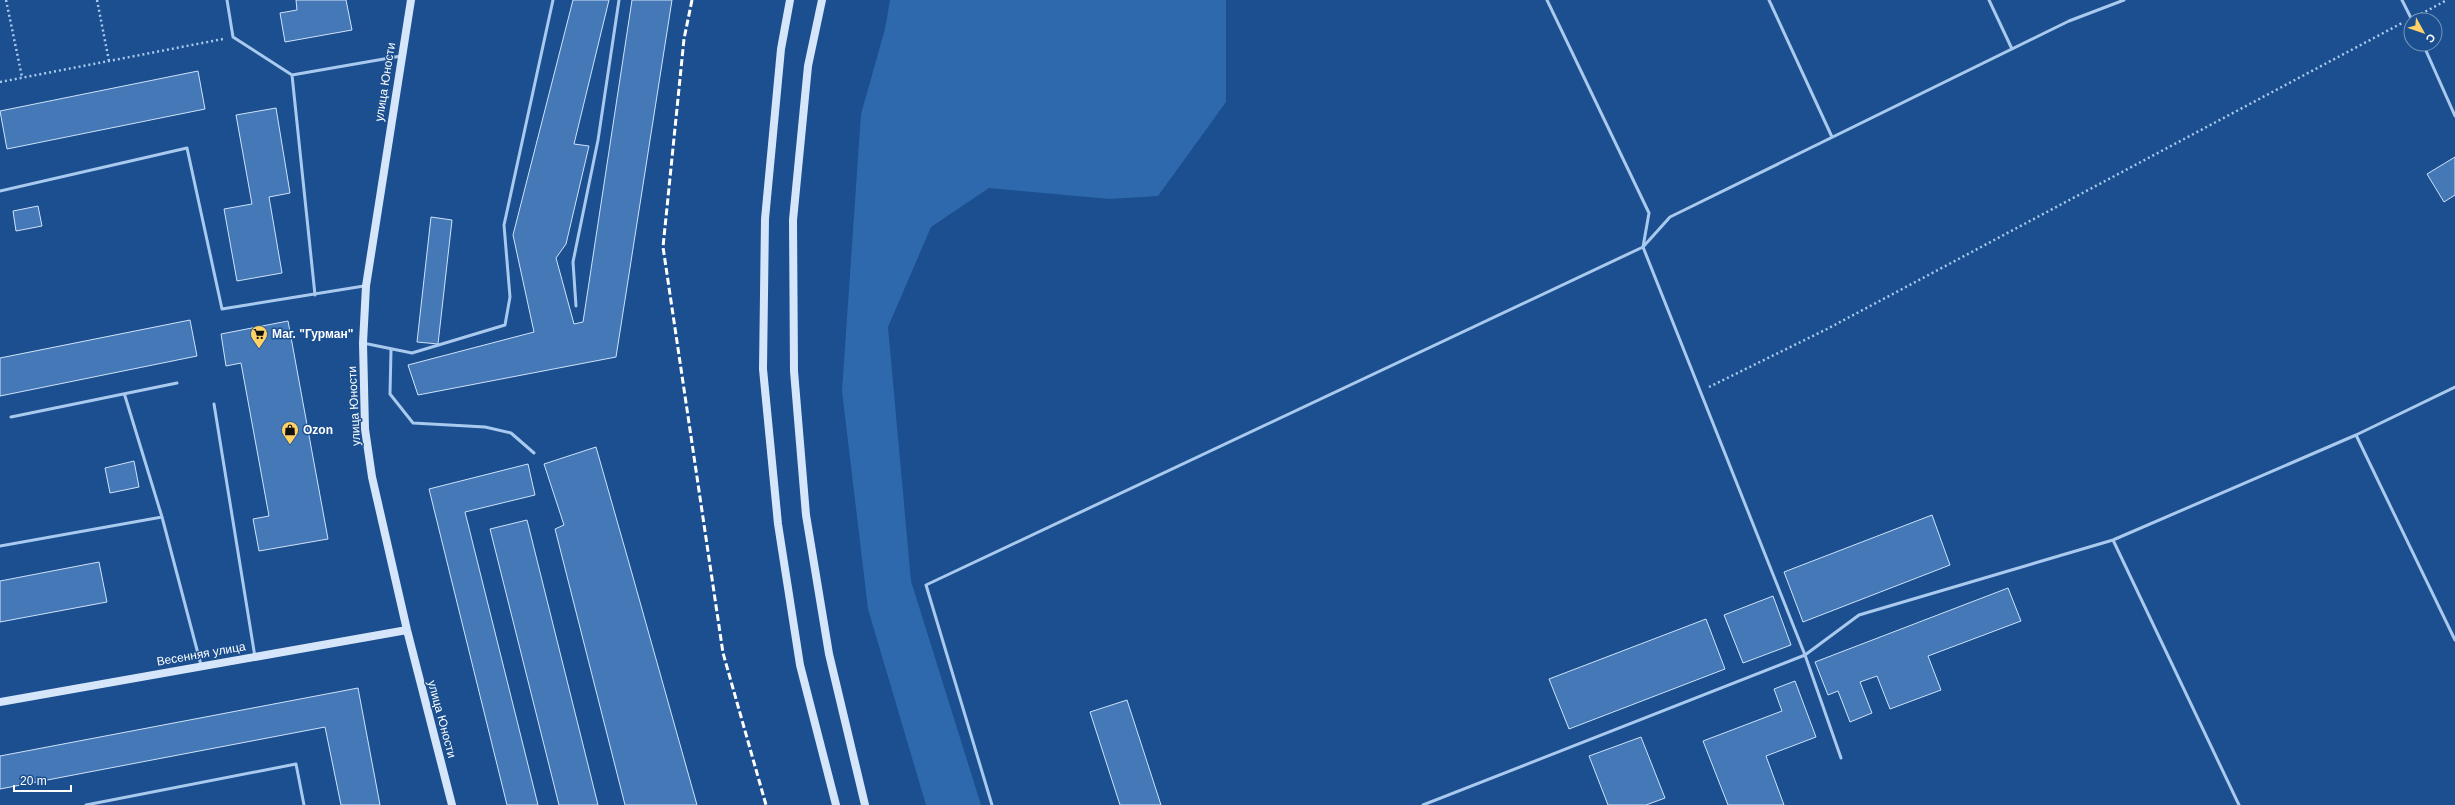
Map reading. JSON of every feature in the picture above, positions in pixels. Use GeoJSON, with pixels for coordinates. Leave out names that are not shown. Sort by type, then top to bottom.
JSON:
{"type":"FeatureCollection","features":[{"type":"Feature","properties":{"kind":"main road","name":"улица Юности"},"geometry":{"type":"LineString","coordinates":[[411,0],[366,286],[363,343],[365,429],[372,477],[407,630],[452,805]]}},
{"type":"Feature","properties":{"kind":"main road"},"geometry":{"type":"LineString","coordinates":[[790,0],[781,49],[765,219],[762,369],[778,524],[800,665],[836,805]]}},
{"type":"Feature","properties":{"kind":"main road"},"geometry":{"type":"LineString","coordinates":[[822,0],[808,66],[793,220],[794,371],[806,515],[827,638],[865,805]]}},
{"type":"Feature","properties":{"kind":"main road","name":"Весенняя улица"},"geometry":{"type":"LineString","coordinates":[[0,702],[407,630]]}},
{"type":"Feature","properties":{"kind":"lane"},"geometry":{"type":"LineString","coordinates":[[227,0],[233,37],[292,75],[401,56]]}},
{"type":"Feature","properties":{"kind":"lane"},"geometry":{"type":"LineString","coordinates":[[363,343],[391,350],[412,353],[506,325],[510,297],[504,225],[552,0]]}},
{"type":"Feature","properties":{"kind":"lane"},"geometry":{"type":"LineString","coordinates":[[576,306],[573,262],[598,140],[619,0]]}},
{"type":"Feature","properties":{"kind":"lane"},"geometry":{"type":"LineString","coordinates":[[1547,0],[1649,213],[1643,247],[1805,655],[1841,758]]}},
{"type":"Feature","properties":{"kind":"lane"},"geometry":{"type":"LineString","coordinates":[[1769,0],[1832,137]]}},
{"type":"Feature","properties":{"kind":"lane"},"geometry":{"type":"LineString","coordinates":[[1989,0],[2012,49]]}},
{"type":"Feature","properties":{"kind":"lane"},"geometry":{"type":"LineString","coordinates":[[992,805],[926,585],[1643,247],[1670,217],[2069,21],[2124,0]]}},
{"type":"Feature","properties":{"kind":"lane"},"geometry":{"type":"LineString","coordinates":[[2402,0],[2408,12]]}},
{"type":"Feature","properties":{"kind":"lane"},"geometry":{"type":"LineString","coordinates":[[2427,52],[2455,116]]}},
{"type":"Feature","properties":{"kind":"lane"},"geometry":{"type":"LineString","coordinates":[[292,75],[314,295]]}},
{"type":"Feature","properties":{"kind":"lane"},"geometry":{"type":"LineString","coordinates":[[0,191],[187,148],[222,309],[366,286]]}},
{"type":"Feature","properties":{"kind":"lane"},"geometry":{"type":"LineString","coordinates":[[391,350],[390,394],[413,423],[485,427],[511,433],[534,453]]}},
{"type":"Feature","properties":{"kind":"lane"},"geometry":{"type":"LineString","coordinates":[[11,417],[125,396],[178,383]]}},
{"type":"Feature","properties":{"kind":"lane"},"geometry":{"type":"LineString","coordinates":[[1423,805],[1805,655],[1859,615],[2113,540],[2356,435],[2455,387]]}},
{"type":"Feature","properties":{"kind":"lane"},"geometry":{"type":"LineString","coordinates":[[125,396],[162,517],[201,666]]}},
{"type":"Feature","properties":{"kind":"lane"},"geometry":{"type":"LineString","coordinates":[[214,404],[255,657]]}},
{"type":"Feature","properties":{"kind":"lane"},"geometry":{"type":"LineString","coordinates":[[2356,435],[2455,640]]}},
{"type":"Feature","properties":{"kind":"lane"},"geometry":{"type":"LineString","coordinates":[[0,546],[162,517]]}},
{"type":"Feature","properties":{"kind":"lane"},"geometry":{"type":"LineString","coordinates":[[2113,540],[2239,805]]}},
{"type":"Feature","properties":{"kind":"lane"},"geometry":{"type":"LineString","coordinates":[[86,805],[296,764],[304,805]]}},
{"type":"Feature","properties":{"kind":"path"},"geometry":{"type":"LineString","coordinates":[[6,0],[22,77]]}},
{"type":"Feature","properties":{"kind":"path"},"geometry":{"type":"LineString","coordinates":[[97,0],[109,61]]}},
{"type":"Feature","properties":{"kind":"path"},"geometry":{"type":"LineString","coordinates":[[2425,12],[2447,0]]}},
{"type":"Feature","properties":{"kind":"path"},"geometry":{"type":"LineString","coordinates":[[1700,392],[1834,325],[2403,24]]}},
{"type":"Feature","properties":{"kind":"path"},"geometry":{"type":"LineString","coordinates":[[0,82],[233,37]]}},
{"type":"Feature","properties":{"kind":"shaded area"},"geometry":{"type":"Polygon","coordinates":[[[890,0],[1226,0],[1226,102],[1158,196],[1109,199],[989,188],[931,227],[888,327],[911,581],[981,805],[926,805],[868,609],[842,391],[861,114],[885,29],[890,0]]]}},
{"type":"Feature","properties":{"kind":"building"},"geometry":{"type":"Polygon","coordinates":[[[296,0],[346,0],[352,30],[285,42],[280,13],[297,10],[296,0]]]}},
{"type":"Feature","properties":{"kind":"building"},"geometry":{"type":"Polygon","coordinates":[[[573,0],[609,0],[574,144],[589,146],[566,244],[556,258],[574,324],[583,322],[632,0],[672,0],[616,357],[418,395],[408,365],[534,332],[513,235],[573,0]]]}},
{"type":"Feature","properties":{"kind":"building"},"geometry":{"type":"Polygon","coordinates":[[[198,71],[205,109],[7,149],[0,111],[198,71]]]}},
{"type":"Feature","properties":{"kind":"building"},"geometry":{"type":"Polygon","coordinates":[[[276,108],[290,193],[269,197],[282,273],[237,281],[224,209],[252,204],[236,115],[276,108]]]}},
{"type":"Feature","properties":{"kind":"building"},"geometry":{"type":"Polygon","coordinates":[[[2455,157],[2455,195],[2444,202],[2427,174],[2455,157]]]}},
{"type":"Feature","properties":{"kind":"building"},"geometry":{"type":"Polygon","coordinates":[[[38,206],[42,226],[16,231],[13,211],[38,206]]]}},
{"type":"Feature","properties":{"kind":"building"},"geometry":{"type":"Polygon","coordinates":[[[431,217],[452,220],[438,344],[417,342],[431,217]]]}},
{"type":"Feature","properties":{"kind":"building"},"geometry":{"type":"Polygon","coordinates":[[[190,320],[197,356],[0,396],[0,358],[190,320]]]}},
{"type":"Feature","properties":{"kind":"building"},"geometry":{"type":"Polygon","coordinates":[[[288,321],[328,539],[259,551],[253,519],[269,516],[241,363],[226,366],[221,334],[288,321]]]}},
{"type":"Feature","properties":{"kind":"building"},"geometry":{"type":"Polygon","coordinates":[[[596,447],[697,805],[625,805],[555,529],[564,525],[544,464],[596,447]]]}},
{"type":"Feature","properties":{"kind":"building"},"geometry":{"type":"Polygon","coordinates":[[[134,461],[139,487],[110,493],[105,468],[134,461]]]}},
{"type":"Feature","properties":{"kind":"building"},"geometry":{"type":"Polygon","coordinates":[[[528,464],[535,495],[465,512],[538,805],[507,805],[429,489],[528,464]]]}},
{"type":"Feature","properties":{"kind":"building"},"geometry":{"type":"Polygon","coordinates":[[[1932,515],[1950,565],[1803,622],[1784,572],[1932,515]]]}},
{"type":"Feature","properties":{"kind":"building"},"geometry":{"type":"Polygon","coordinates":[[[527,520],[598,805],[559,805],[490,529],[527,520]]]}},
{"type":"Feature","properties":{"kind":"building"},"geometry":{"type":"Polygon","coordinates":[[[99,562],[107,602],[0,622],[0,581],[99,562]]]}},
{"type":"Feature","properties":{"kind":"building"},"geometry":{"type":"Polygon","coordinates":[[[2008,588],[2021,621],[1928,656],[1941,690],[1890,709],[1877,676],[1860,682],[1872,713],[1850,722],[1838,691],[1828,695],[1815,662],[2008,588]]]}},
{"type":"Feature","properties":{"kind":"building"},"geometry":{"type":"Polygon","coordinates":[[[1773,596],[1791,645],[1743,663],[1724,615],[1773,596]]]}},
{"type":"Feature","properties":{"kind":"building"},"geometry":{"type":"Polygon","coordinates":[[[1706,619],[1725,669],[1569,729],[1549,679],[1706,619]]]}},
{"type":"Feature","properties":{"kind":"building"},"geometry":{"type":"Polygon","coordinates":[[[1795,681],[1816,737],[1766,756],[1784,805],[1728,805],[1703,741],[1782,711],[1774,689],[1795,681]]]}},
{"type":"Feature","properties":{"kind":"building"},"geometry":{"type":"Polygon","coordinates":[[[358,688],[380,805],[341,805],[325,727],[0,789],[0,756],[358,688]]]}},
{"type":"Feature","properties":{"kind":"building"},"geometry":{"type":"Polygon","coordinates":[[[1127,700],[1161,805],[1120,805],[1090,712],[1127,700]]]}},
{"type":"Feature","properties":{"kind":"building"},"geometry":{"type":"Polygon","coordinates":[[[1641,737],[1665,798],[1646,805],[1608,805],[1589,756],[1641,737]]]}},
{"type":"Feature","properties":{"kind":"railway"},"geometry":{"type":"LineString","coordinates":[[692,0],[684,39],[663,247],[723,653],[766,805]]}},
{"type":"Feature","properties":{"kind":"place","name":"Маг. \"Гурман\""},"geometry":{"type":"Point","coordinates":[259,349]}},
{"type":"Feature","properties":{"kind":"place","name":"Ozon"},"geometry":{"type":"Point","coordinates":[290,445]}}]}
